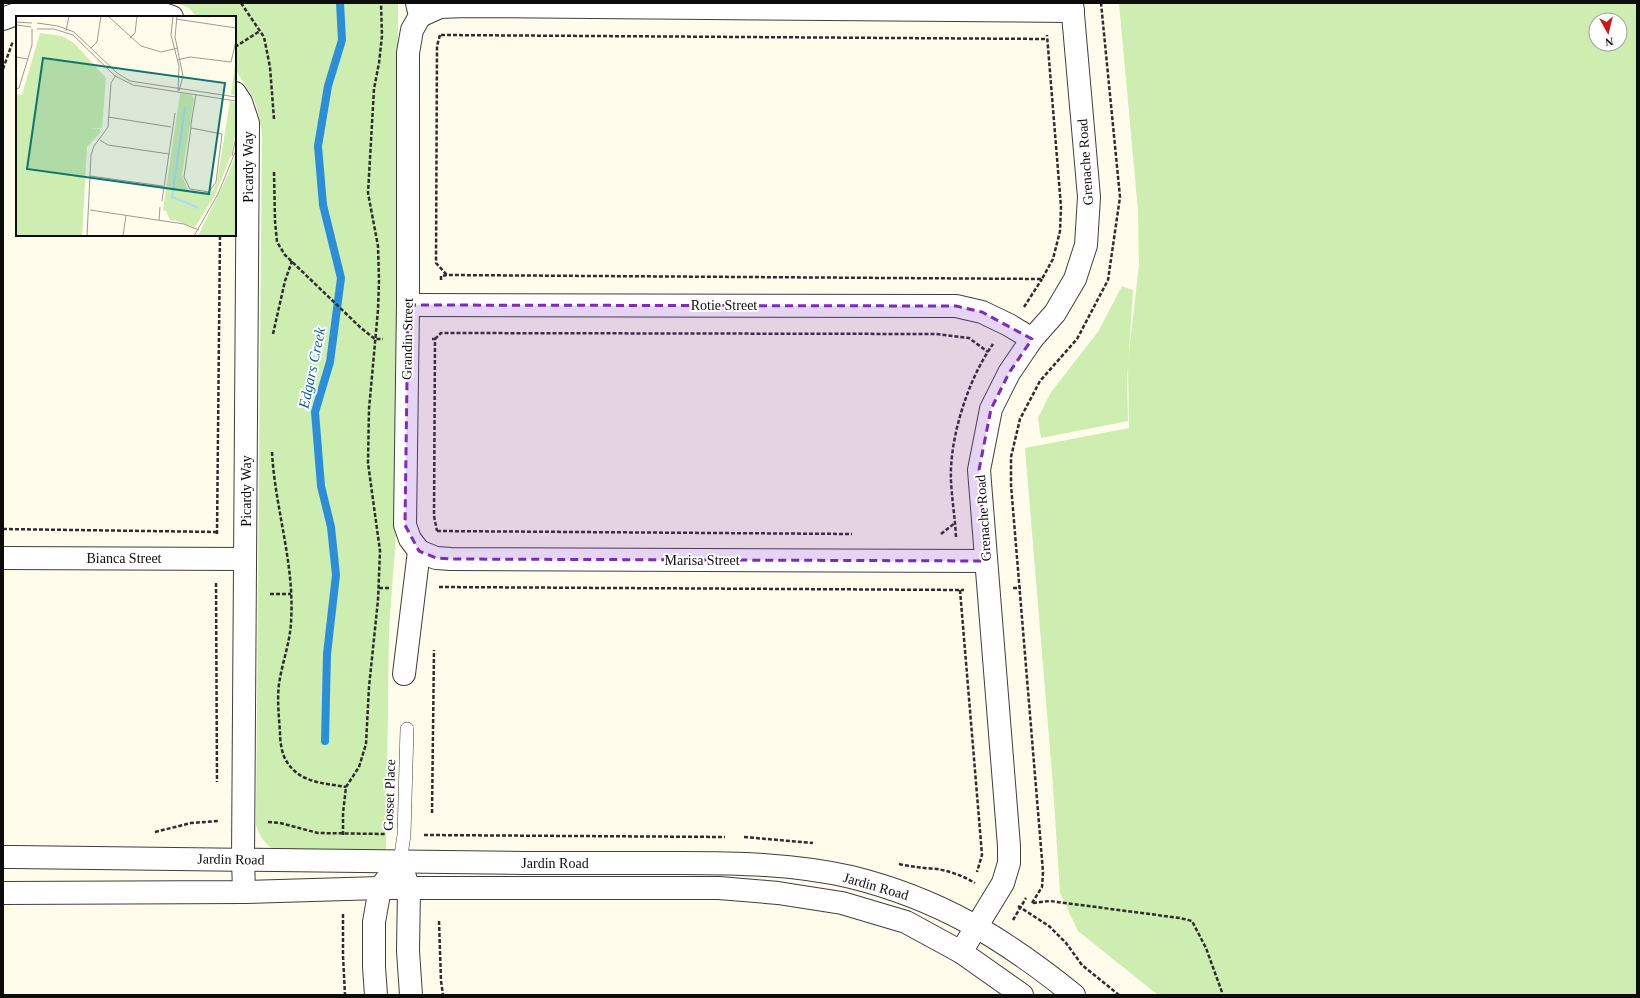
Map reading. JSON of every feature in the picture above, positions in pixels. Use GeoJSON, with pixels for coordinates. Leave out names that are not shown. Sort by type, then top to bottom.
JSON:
{"type":"FeatureCollection","features":[{"type":"Feature","properties":{"kind":"street"},"geometry":{"type":"LineString","coordinates":[[419,10],[440,7],[1044,10],[1072,7]]}},
{"type":"Feature","properties":{"kind":"street","name":"Grenache Road"},"geometry":{"type":"LineString","coordinates":[[961,952],[1003,882],[1009,863],[1009,846],[979,470],[991,409],[1009,373],[1032,339],[1055,313],[1075,279],[1086,245],[1089,197],[1072,7]]}},
{"type":"Feature","properties":{"kind":"street","name":"Grandin Street"},"geometry":{"type":"LineString","coordinates":[[419,10],[412,30],[408,53],[408,305],[405,525],[410,539],[419,551]]}},
{"type":"Feature","properties":{"kind":"street"},"geometry":{"type":"LineString","coordinates":[[3,19],[24,11],[163,14],[169,16]]}},
{"type":"Feature","properties":{"kind":"street","name":"Picardy Way"},"geometry":{"type":"LineString","coordinates":[[236,94],[241,102],[248,123],[243,821],[244,892]]}},
{"type":"Feature","properties":{"kind":"street","name":"Rotie Street"},"geometry":{"type":"LineString","coordinates":[[408,305],[956,306],[982,312],[1009,325],[1032,339]]}},
{"type":"Feature","properties":{"kind":"street"},"geometry":{"type":"LineString","coordinates":[[404,674],[419,551]]}},
{"type":"Feature","properties":{"kind":"street","name":"Marisa Street"},"geometry":{"type":"LineString","coordinates":[[419,551],[436,558],[451,559],[986,561]]}},
{"type":"Feature","properties":{"kind":"street","name":"Bianca Street"},"geometry":{"type":"LineString","coordinates":[[3,558],[245,559]]}},
{"type":"Feature","properties":{"kind":"street","name":"Jardin Road"},"geometry":{"type":"LineString","coordinates":[[3,857],[400,862],[740,863],[810,868],[901,892],[942,908],[977,926],[1035,964],[1074,995]]}},
{"type":"Feature","properties":{"kind":"street"},"geometry":{"type":"LineString","coordinates":[[376,995],[374,967],[374,922],[380,888],[400,862]]}},
{"type":"Feature","properties":{"kind":"street"},"geometry":{"type":"LineString","coordinates":[[400,862],[409,889],[408,951],[411,995]]}},
{"type":"Feature","properties":{"kind":"street","name":"Jardin Road"},"geometry":{"type":"LineString","coordinates":[[3,893],[244,892],[380,888],[719,888],[778,893],[842,903],[906,922],[961,952],[1022,995]]}},
{"type":"Feature","properties":{"kind":"lane","name":"Gosset Place"},"geometry":{"type":"LineString","coordinates":[[400,862],[404,835],[407,729]]}},
{"type":"Feature","properties":{"kind":"path"},"geometry":{"type":"LineString","coordinates":[[152,833],[191,823],[243,821],[280,822],[318,833],[343,834],[343,813],[346,787],[359,767],[366,744],[369,687],[378,600],[380,551],[368,463],[369,409],[378,310],[378,246],[368,193],[374,89],[380,63],[382,36],[381,3]]}},
{"type":"Feature","properties":{"kind":"path"},"geometry":{"type":"LineString","coordinates":[[1102,3],[1120,197],[1108,280],[1077,339],[1040,381],[1020,419],[1011,457],[1011,485],[1043,872],[1042,887],[1032,904],[1050,902],[1180,918],[1192,921],[1206,948],[1223,995]]}},
{"type":"Feature","properties":{"kind":"path"},"geometry":{"type":"LineString","coordinates":[[440,7],[440,35],[437,46],[436,263],[447,275]]}},
{"type":"Feature","properties":{"kind":"path"},"geometry":{"type":"LineString","coordinates":[[1042,279],[1053,258],[1060,231],[1062,207],[1044,10]]}},
{"type":"Feature","properties":{"kind":"path"},"geometry":{"type":"LineString","coordinates":[[236,46],[260,31]]}},
{"type":"Feature","properties":{"kind":"path"},"geometry":{"type":"LineString","coordinates":[[440,35],[1047,38]]}},
{"type":"Feature","properties":{"kind":"path"},"geometry":{"type":"LineString","coordinates":[[3,69],[14,40],[16,40]]}},
{"type":"Feature","properties":{"kind":"path"},"geometry":{"type":"LineString","coordinates":[[217,787],[216,559],[220,236]]}},
{"type":"Feature","properties":{"kind":"path"},"geometry":{"type":"LineString","coordinates":[[272,337],[285,281],[292,261]]}},
{"type":"Feature","properties":{"kind":"path"},"geometry":{"type":"LineString","coordinates":[[309,277],[360,328],[375,339]]}},
{"type":"Feature","properties":{"kind":"path"},"geometry":{"type":"LineString","coordinates":[[435,339],[441,333],[936,334],[969,338],[988,352]]}},
{"type":"Feature","properties":{"kind":"path"},"geometry":{"type":"LineString","coordinates":[[272,451],[273,473],[288,560],[291,594],[291,622],[279,691],[278,706],[280,740],[286,761],[295,772],[306,779],[346,787]]}},
{"type":"Feature","properties":{"kind":"path"},"geometry":{"type":"LineString","coordinates":[[3,529],[217,532]]}},
{"type":"Feature","properties":{"kind":"path"},"geometry":{"type":"LineString","coordinates":[[434,587],[989,590]]}},
{"type":"Feature","properties":{"kind":"path"},"geometry":{"type":"LineString","coordinates":[[439,921],[441,981],[443,995]]}},
{"type":"Feature","properties":{"kind":"highlighted area"},"geometry":{"type":"Polygon","coordinates":[[[408,305],[956,306],[982,312],[1032,339],[1009,373],[991,409],[979,470],[986,561],[451,559],[436,558],[419,551],[405,525],[408,305]]]}},
{"type":"Feature","properties":{"kind":"green space"},"geometry":{"type":"Polygon","coordinates":[[[178,3],[398,3],[396,535],[389,629],[386,854],[275,851],[263,840],[256,825],[262,133],[254,99],[236,71],[236,16],[196,16],[189,8],[178,3]]]}},
{"type":"Feature","properties":{"kind":"green space"},"geometry":{"type":"Polygon","coordinates":[[[1119,3],[1637,3],[1637,995],[1158,995],[1078,931],[1060,893],[1053,786],[1025,448],[1129,428],[1128,361],[1139,265],[1138,211],[1119,3]]]}},
{"type":"Feature","properties":{"kind":"green space"},"geometry":{"type":"Polygon","coordinates":[[[1122,286],[1133,290],[1127,381],[1128,421],[1041,438],[1038,418],[1051,392],[1098,332],[1122,286]]]}},
{"type":"Feature","properties":{"kind":"waterway","name":"Edgars Creek"},"geometry":{"type":"LineString","coordinates":[[325,741],[327,654],[336,575],[331,527],[321,486],[315,412],[330,362],[341,278],[323,205],[318,146],[328,86],[342,40],[340,3]]}}]}
